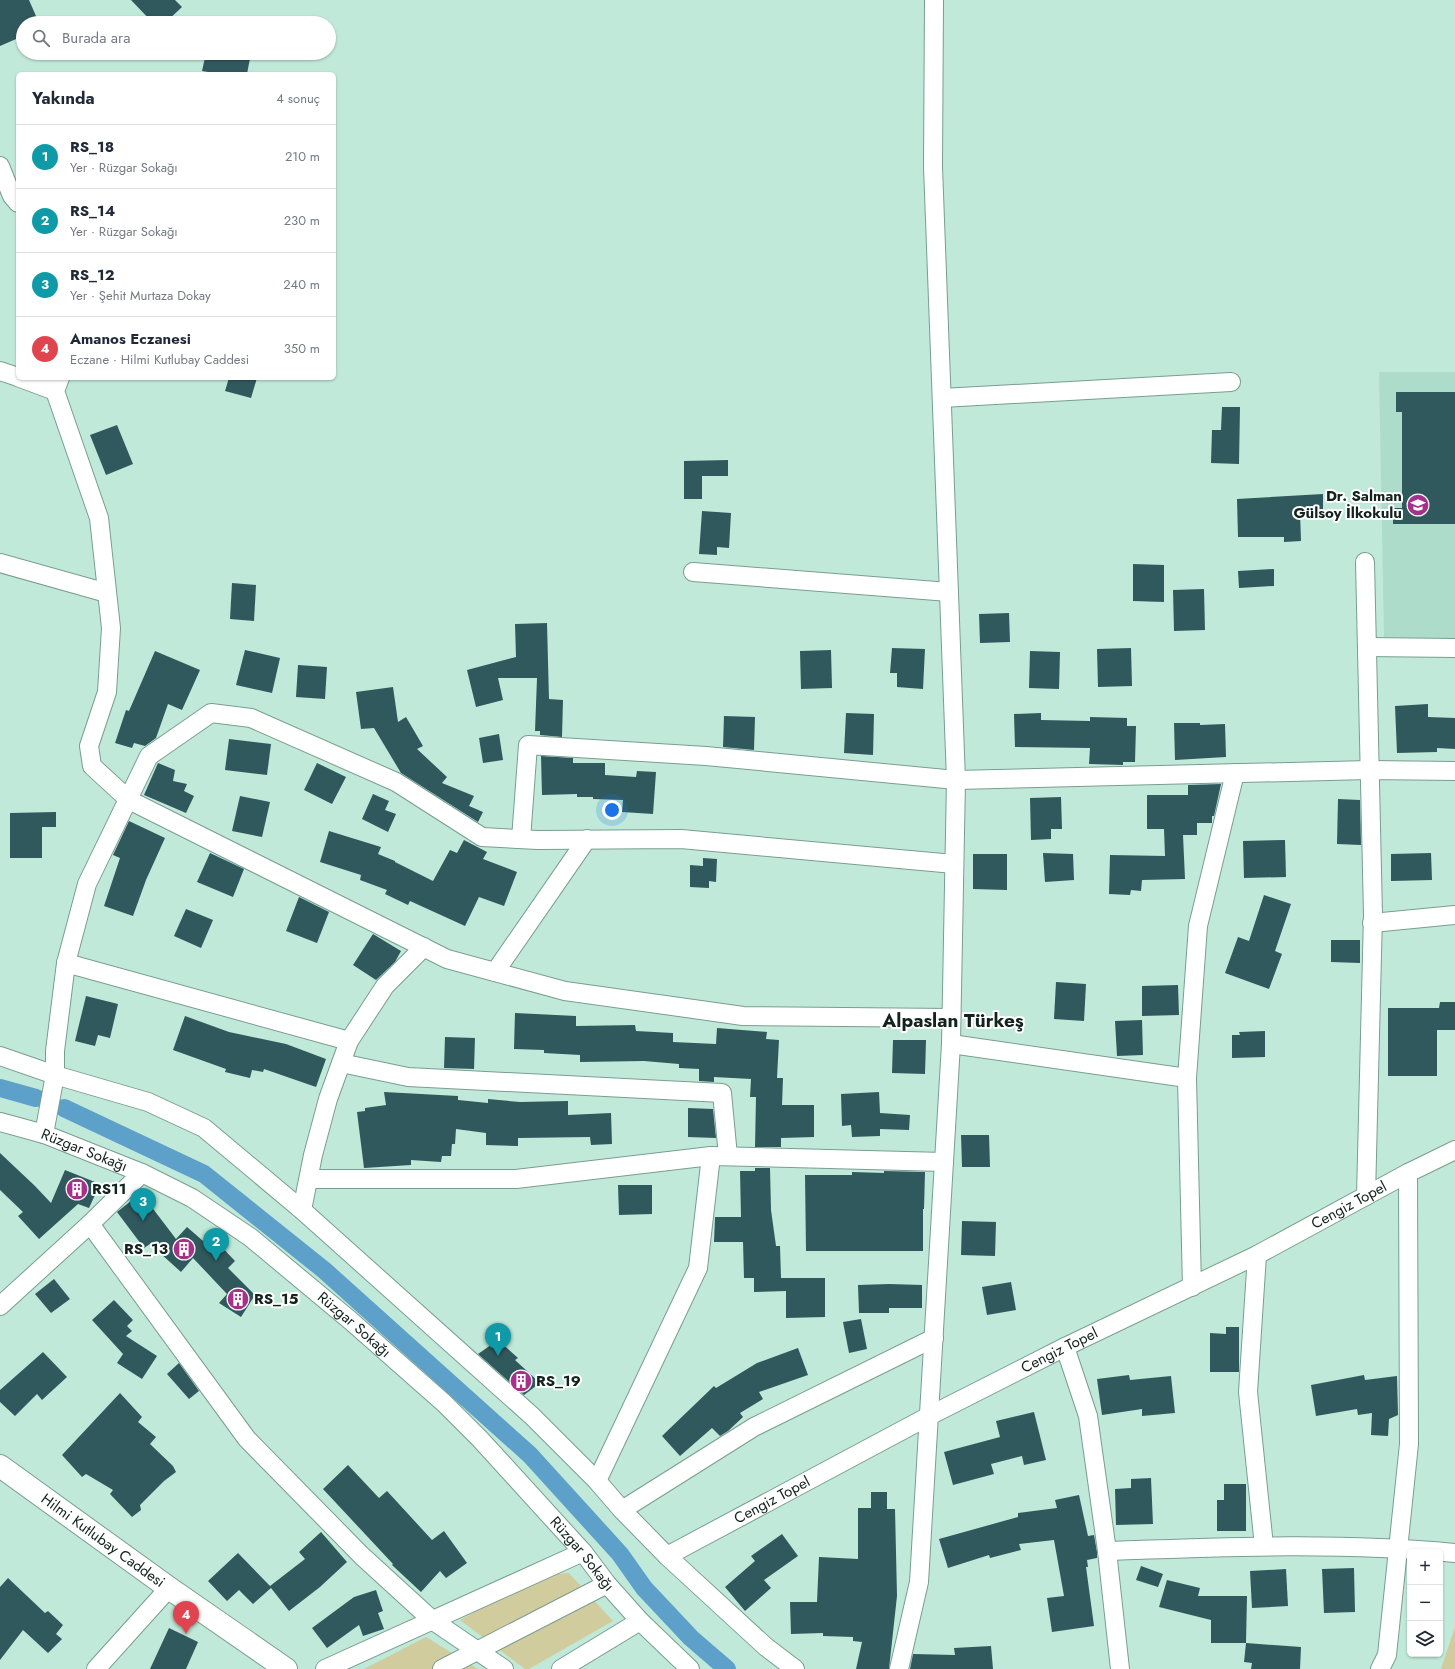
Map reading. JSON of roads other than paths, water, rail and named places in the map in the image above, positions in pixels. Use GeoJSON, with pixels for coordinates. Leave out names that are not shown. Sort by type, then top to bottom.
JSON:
{"type":"FeatureCollection","features":[{"type":"Feature","properties":{"kind":"street"},"geometry":{"type":"LineString","coordinates":[[899,1669],[919,1582],[951,1044],[956,780],[933,167],[934,0]]}},
{"type":"Feature","properties":{"kind":"street"},"geometry":{"type":"LineString","coordinates":[[0,166],[12,196],[16,201]]}},
{"type":"Feature","properties":{"kind":"street"},"geometry":{"type":"LineString","coordinates":[[0,371],[16,377]]}},
{"type":"Feature","properties":{"kind":"street"},"geometry":{"type":"LineString","coordinates":[[32,380],[57,384],[99,518],[111,628],[107,692],[89,746],[92,766],[129,800],[447,959],[565,991],[743,1016],[951,1018]]}},
{"type":"Feature","properties":{"kind":"street"},"geometry":{"type":"LineString","coordinates":[[942,398],[1230,382]]}},
{"type":"Feature","properties":{"kind":"street"},"geometry":{"type":"LineString","coordinates":[[1365,562],[1372,924],[1366,1196]]}},
{"type":"Feature","properties":{"kind":"street"},"geometry":{"type":"LineString","coordinates":[[0,563],[107,593]]}},
{"type":"Feature","properties":{"kind":"street"},"geometry":{"type":"LineString","coordinates":[[693,572],[949,592]]}},
{"type":"Feature","properties":{"kind":"street"},"geometry":{"type":"LineString","coordinates":[[1367,647],[1455,648]]}},
{"type":"Feature","properties":{"kind":"street"},"geometry":{"type":"LineString","coordinates":[[44,1134],[55,1075],[55,1051],[66,963],[87,884],[149,756],[211,713],[251,718],[396,782],[482,837],[522,839],[680,839],[954,864]]}},
{"type":"Feature","properties":{"kind":"street"},"geometry":{"type":"LineString","coordinates":[[522,839],[528,745],[706,756],[956,780],[1369,770],[1455,771]]}},
{"type":"Feature","properties":{"kind":"street"},"geometry":{"type":"LineString","coordinates":[[1192,1287],[1187,1078],[1198,926],[1235,773]]}},
{"type":"Feature","properties":{"kind":"street"},"geometry":{"type":"LineString","coordinates":[[495,972],[587,839]]}},
{"type":"Feature","properties":{"kind":"street"},"geometry":{"type":"LineString","coordinates":[[1372,924],[1455,915]]}},
{"type":"Feature","properties":{"kind":"street"},"geometry":{"type":"LineString","coordinates":[[302,1210],[308,1178],[328,1099],[349,1041],[385,986],[424,947]]}},
{"type":"Feature","properties":{"kind":"street"},"geometry":{"type":"LineString","coordinates":[[66,963],[349,1041]]}},
{"type":"Feature","properties":{"kind":"street"},"geometry":{"type":"LineString","coordinates":[[951,1044],[1187,1078]]}},
{"type":"Feature","properties":{"kind":"street"},"geometry":{"type":"LineString","coordinates":[[0,1056],[55,1075],[148,1102],[204,1128],[302,1210],[532,1416],[598,1481],[622,1510],[667,1556],[766,1647],[795,1669]]}},
{"type":"Feature","properties":{"kind":"street"},"geometry":{"type":"LineString","coordinates":[[341,1063],[408,1077],[722,1093],[719,1156],[698,1268],[598,1481]]}},
{"type":"Feature","properties":{"kind":"street","name":"Rüzgar Sokağı"},"geometry":{"type":"LineString","coordinates":[[0,1122],[44,1134],[142,1173],[192,1198],[250,1237],[351,1321],[444,1403],[480,1439],[583,1552],[607,1584],[640,1621],[690,1669]]}},
{"type":"Feature","properties":{"kind":"street","name":"Cengiz Topel"},"geometry":{"type":"LineString","coordinates":[[667,1556],[929,1416],[1065,1347],[1257,1255],[1408,1173],[1455,1150]]}},
{"type":"Feature","properties":{"kind":"street"},"geometry":{"type":"LineString","coordinates":[[308,1178],[516,1179],[719,1156],[944,1162]]}},
{"type":"Feature","properties":{"kind":"street"},"geometry":{"type":"LineString","coordinates":[[0,1306],[90,1224],[142,1173]]}},
{"type":"Feature","properties":{"kind":"street"},"geometry":{"type":"LineString","coordinates":[[1380,1669],[1386,1656],[1399,1548],[1409,1444],[1408,1173]]}},
{"type":"Feature","properties":{"kind":"street"},"geometry":{"type":"LineString","coordinates":[[90,1224],[247,1438],[362,1556],[432,1620],[504,1669]]}},
{"type":"Feature","properties":{"kind":"street"},"geometry":{"type":"LineString","coordinates":[[1257,1255],[1248,1392],[1264,1546]]}},
{"type":"Feature","properties":{"kind":"street"},"geometry":{"type":"LineString","coordinates":[[622,1510],[754,1427],[934,1338]]}},
{"type":"Feature","properties":{"kind":"street"},"geometry":{"type":"LineString","coordinates":[[1065,1347],[1088,1416],[1107,1551],[1120,1669]]}},
{"type":"Feature","properties":{"kind":"street","name":"Hilmi Kutlubay Caddesi"},"geometry":{"type":"LineString","coordinates":[[0,1466],[169,1588],[286,1669]]}},
{"type":"Feature","properties":{"kind":"street"},"geometry":{"type":"LineString","coordinates":[[1107,1551],[1264,1546],[1399,1548],[1455,1553]]}},
{"type":"Feature","properties":{"kind":"street"},"geometry":{"type":"LineString","coordinates":[[325,1669],[583,1552]]}},
{"type":"Feature","properties":{"kind":"street"},"geometry":{"type":"LineString","coordinates":[[442,1669],[476,1650],[607,1584]]}},
{"type":"Feature","properties":{"kind":"street"},"geometry":{"type":"LineString","coordinates":[[96,1669],[169,1588]]}},
{"type":"Feature","properties":{"kind":"street"},"geometry":{"type":"LineString","coordinates":[[561,1669],[640,1621]]}},
{"type":"Feature","properties":{"kind":"waterway"},"geometry":{"type":"LineString","coordinates":[[0,1088],[36,1098]]}},
{"type":"Feature","properties":{"kind":"waterway"},"geometry":{"type":"LineString","coordinates":[[64,1108],[204,1174],[324,1270],[530,1455],[620,1554],[644,1588],[691,1638],[727,1669]]}},
{"type":"Feature","properties":{"kind":"place","name":"Dr. Salman Gülsoy İlkokulu"},"geometry":{"type":"Point","coordinates":[1418,505]}},
{"type":"Feature","properties":{"kind":"place","name":"RS11"},"geometry":{"type":"Point","coordinates":[77,1189]}},
{"type":"Feature","properties":{"kind":"place","name":"RS_12"},"geometry":{"type":"Point","coordinates":[143,1221]}},
{"type":"Feature","properties":{"kind":"place","name":"RS_13"},"geometry":{"type":"Point","coordinates":[184,1249]}},
{"type":"Feature","properties":{"kind":"place","name":"RS_14"},"geometry":{"type":"Point","coordinates":[216,1261]}},
{"type":"Feature","properties":{"kind":"place","name":"RS_15"},"geometry":{"type":"Point","coordinates":[238,1299]}},
{"type":"Feature","properties":{"kind":"place","name":"RS_18"},"geometry":{"type":"Point","coordinates":[498,1356]}},
{"type":"Feature","properties":{"kind":"place","name":"RS_19"},"geometry":{"type":"Point","coordinates":[521,1381]}},
{"type":"Feature","properties":{"kind":"place","name":"Amanos Eczanesi"},"geometry":{"type":"Point","coordinates":[186,1634]}},
{"type":"Feature","properties":{"kind":"district","name":"Alpaslan Türkeş"},"geometry":{"type":"Point","coordinates":[953,1020]}}]}
